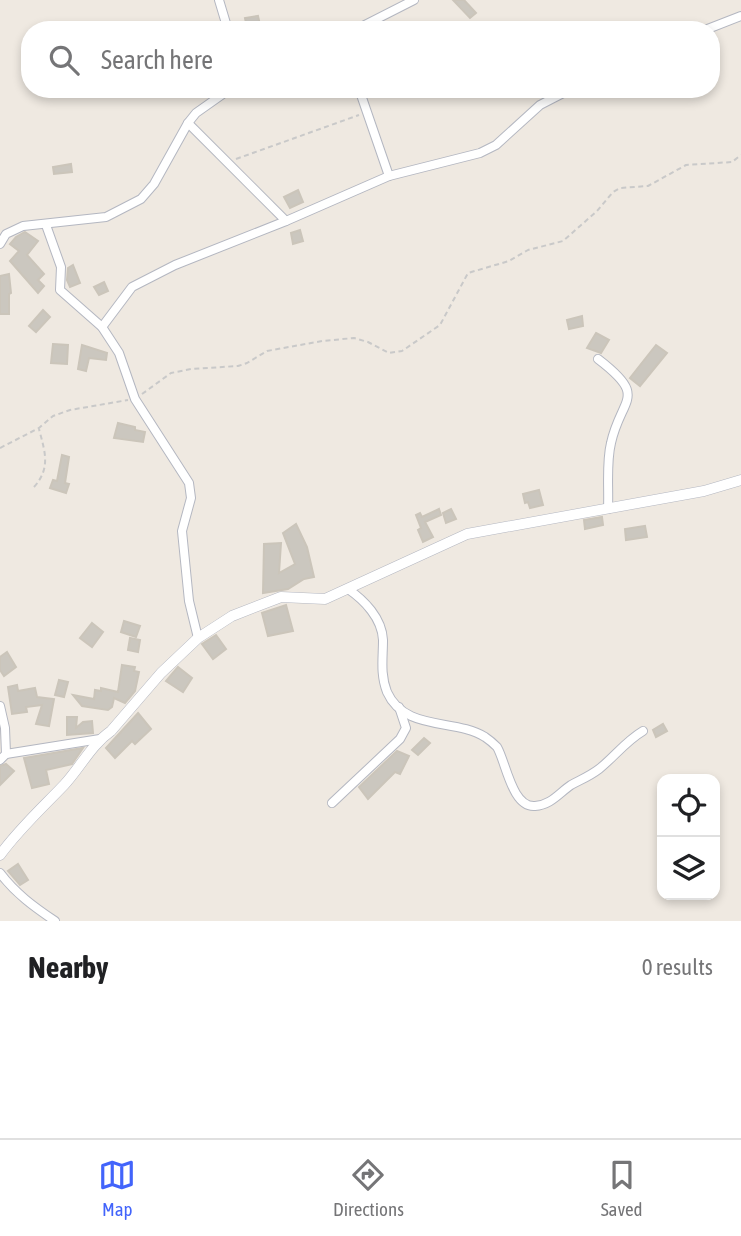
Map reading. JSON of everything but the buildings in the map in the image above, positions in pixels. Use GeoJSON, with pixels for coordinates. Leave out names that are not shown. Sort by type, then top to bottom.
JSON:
{"type":"FeatureCollection","features":[{"type":"Feature","properties":{"kind":"street"},"geometry":{"type":"LineString","coordinates":[[219,0],[225,21]]}},
{"type":"Feature","properties":{"kind":"street"},"geometry":{"type":"LineString","coordinates":[[373,21],[414,0]]}},
{"type":"Feature","properties":{"kind":"street"},"geometry":{"type":"LineString","coordinates":[[720,24],[741,16]]}},
{"type":"Feature","properties":{"kind":"street"},"geometry":{"type":"LineString","coordinates":[[0,244],[6,234],[23,226],[106,217],[141,199],[154,184],[188,123],[196,113],[217,98]]}},
{"type":"Feature","properties":{"kind":"street"},"geometry":{"type":"LineString","coordinates":[[362,98],[389,176]]}},
{"type":"Feature","properties":{"kind":"street"},"geometry":{"type":"LineString","coordinates":[[102,327],[132,287],[175,265],[389,176],[480,153],[496,145],[540,105],[554,98]]}},
{"type":"Feature","properties":{"kind":"street"},"geometry":{"type":"LineString","coordinates":[[188,123],[286,221]]}},
{"type":"Feature","properties":{"kind":"street"},"geometry":{"type":"LineString","coordinates":[[46,225],[61,267],[60,290],[102,327],[119,353],[135,399],[189,482],[191,498],[182,531],[189,601],[198,638]]}},
{"type":"Feature","properties":{"kind":"street"},"geometry":{"type":"LineString","coordinates":[[598,359],[617,373],[627,388],[629,397],[611,443],[608,509]]}},
{"type":"Feature","properties":{"kind":"street"},"geometry":{"type":"LineString","coordinates":[[0,855],[14,836],[65,783],[100,739],[111,732],[161,673],[198,638],[232,616],[281,597],[325,598],[467,534],[704,491],[741,480]]}},
{"type":"Feature","properties":{"kind":"street"},"geometry":{"type":"LineString","coordinates":[[348,589],[362,598],[380,626],[383,638],[382,675],[393,703],[417,718],[434,724],[464,728],[487,738],[496,747],[514,792],[527,805],[534,807],[554,800],[598,770],[631,738],[643,731]]}},
{"type":"Feature","properties":{"kind":"street"},"geometry":{"type":"LineString","coordinates":[[0,706],[5,728],[3,757],[100,739]]}},
{"type":"Feature","properties":{"kind":"street"},"geometry":{"type":"LineString","coordinates":[[332,803],[400,739],[406,728],[399,707]]}},
{"type":"Feature","properties":{"kind":"street"},"geometry":{"type":"LineString","coordinates":[[0,873],[31,905],[55,921]]}},
{"type":"Feature","properties":{"kind":"path"},"geometry":{"type":"LineString","coordinates":[[228,162],[367,112]]}},
{"type":"Feature","properties":{"kind":"path"},"geometry":{"type":"LineString","coordinates":[[0,448],[39,428],[53,416],[70,410],[135,399],[171,373],[238,366],[267,351],[322,341],[354,338],[389,353],[401,351],[440,325],[468,273],[509,261],[528,250],[563,241],[597,211],[613,191],[620,188],[648,187],[686,165],[732,162],[741,155]]}},
{"type":"Feature","properties":{"kind":"path"},"geometry":{"type":"LineString","coordinates":[[34,487],[46,470],[39,428]]}}]}
